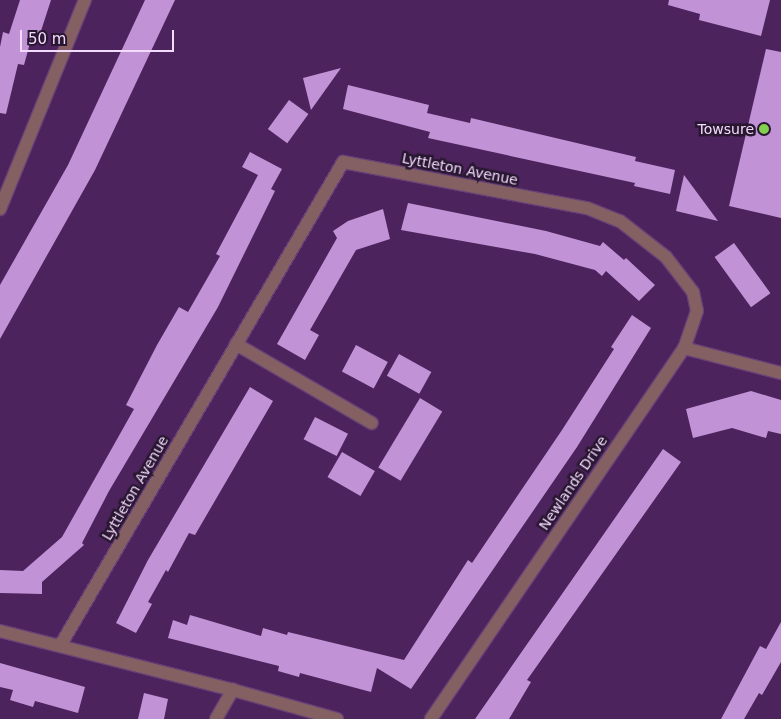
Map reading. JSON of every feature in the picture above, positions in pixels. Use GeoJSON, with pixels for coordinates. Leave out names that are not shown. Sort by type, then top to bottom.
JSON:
{"type":"FeatureCollection","features":[{"type":"Feature","properties":{"kind":"street"},"geometry":{"type":"LineString","coordinates":[[0,209],[85,0]]}},
{"type":"Feature","properties":{"kind":"street","name":"Lyttleton Avenue"},"geometry":{"type":"LineString","coordinates":[[60,646],[343,162],[587,208],[620,221],[666,258],[693,292],[697,311],[684,348]]}},
{"type":"Feature","properties":{"kind":"street"},"geometry":{"type":"LineString","coordinates":[[236,344],[372,423]]}},
{"type":"Feature","properties":{"kind":"street"},"geometry":{"type":"LineString","coordinates":[[684,348],[781,373]]}},
{"type":"Feature","properties":{"kind":"street","name":"Newlands Drive"},"geometry":{"type":"LineString","coordinates":[[431,719],[684,348]]}},
{"type":"Feature","properties":{"kind":"street"},"geometry":{"type":"LineString","coordinates":[[0,631],[233,690],[338,719]]}},
{"type":"Feature","properties":{"kind":"street"},"geometry":{"type":"LineString","coordinates":[[216,719],[233,690]]}},
{"type":"Feature","properties":{"kind":"building"},"geometry":{"type":"Polygon","coordinates":[[[20,0],[51,0],[40,34],[33,32],[24,65],[18,64],[6,114],[0,113],[0,47],[3,32],[9,34],[20,0]]]}},
{"type":"Feature","properties":{"kind":"building"},"geometry":{"type":"Polygon","coordinates":[[[145,0],[175,0],[95,170],[0,339],[0,285],[68,165],[145,0]]]}},
{"type":"Feature","properties":{"kind":"building"},"geometry":{"type":"Polygon","coordinates":[[[669,0],[770,0],[761,36],[699,20],[700,14],[668,5],[669,0]]]}},
{"type":"Feature","properties":{"kind":"building","name":"Towsure"},"geometry":{"type":"Polygon","coordinates":[[[766,49],[781,52],[781,218],[729,206],[766,49]]]}},
{"type":"Feature","properties":{"kind":"building"},"geometry":{"type":"Polygon","coordinates":[[[341,68],[311,110],[303,78],[341,68]]]}},
{"type":"Feature","properties":{"kind":"building"},"geometry":{"type":"Polygon","coordinates":[[[348,85],[429,105],[427,113],[470,123],[471,118],[636,157],[635,161],[675,170],[670,194],[634,186],[635,183],[428,138],[430,132],[343,109],[348,85]]]}},
{"type":"Feature","properties":{"kind":"building"},"geometry":{"type":"Polygon","coordinates":[[[289,100],[308,114],[287,143],[268,129],[289,100]]]}},
{"type":"Feature","properties":{"kind":"building"},"geometry":{"type":"Polygon","coordinates":[[[250,152],[282,169],[271,189],[275,191],[218,307],[109,491],[82,543],[84,545],[42,582],[42,594],[0,593],[0,570],[23,571],[62,537],[134,409],[126,405],[157,345],[179,307],[188,312],[220,256],[216,254],[258,175],[242,167],[250,152]]]}},
{"type":"Feature","properties":{"kind":"building"},"geometry":{"type":"Polygon","coordinates":[[[684,175],[718,221],[676,211],[684,175]]]}},
{"type":"Feature","properties":{"kind":"building"},"geometry":{"type":"Polygon","coordinates":[[[408,203],[546,231],[600,246],[603,242],[624,260],[626,258],[655,285],[639,301],[606,271],[602,276],[595,270],[535,254],[401,230],[408,203]]]}},
{"type":"Feature","properties":{"kind":"building"},"geometry":{"type":"Polygon","coordinates":[[[383,209],[390,239],[356,250],[310,330],[319,335],[305,360],[277,344],[337,238],[333,231],[348,221],[383,209]]]}},
{"type":"Feature","properties":{"kind":"building"},"geometry":{"type":"Polygon","coordinates":[[[734,243],[770,293],[751,307],[715,257],[734,243]]]}},
{"type":"Feature","properties":{"kind":"building"},"geometry":{"type":"Polygon","coordinates":[[[632,315],[651,328],[577,447],[411,689],[377,668],[371,692],[300,673],[299,677],[278,671],[279,666],[168,638],[173,620],[187,625],[190,615],[261,636],[263,628],[287,635],[288,632],[404,660],[468,560],[472,563],[562,430],[614,349],[611,347],[632,315]]]}},
{"type":"Feature","properties":{"kind":"building"},"geometry":{"type":"Polygon","coordinates":[[[356,345],[388,362],[374,388],[342,371],[356,345]]]}},
{"type":"Feature","properties":{"kind":"building"},"geometry":{"type":"Polygon","coordinates":[[[399,354],[431,372],[419,394],[387,376],[399,354]]]}},
{"type":"Feature","properties":{"kind":"building"},"geometry":{"type":"Polygon","coordinates":[[[250,387],[273,401],[195,535],[189,533],[168,572],[166,570],[148,602],[152,604],[136,633],[116,623],[148,560],[250,387]]]}},
{"type":"Feature","properties":{"kind":"building"},"geometry":{"type":"Polygon","coordinates":[[[751,391],[781,400],[781,434],[768,431],[766,438],[732,428],[693,438],[686,409],[751,391]]]}},
{"type":"Feature","properties":{"kind":"building"},"geometry":{"type":"Polygon","coordinates":[[[420,398],[442,411],[401,481],[378,467],[420,398]]]}},
{"type":"Feature","properties":{"kind":"building"},"geometry":{"type":"Polygon","coordinates":[[[315,417],[348,434],[337,456],[304,439],[315,417]]]}},
{"type":"Feature","properties":{"kind":"building"},"geometry":{"type":"Polygon","coordinates":[[[663,449],[681,462],[527,680],[531,682],[509,719],[475,719],[663,449]]]}},
{"type":"Feature","properties":{"kind":"building"},"geometry":{"type":"Polygon","coordinates":[[[342,452],[375,471],[360,496],[328,477],[342,452]]]}},
{"type":"Feature","properties":{"kind":"building"},"geometry":{"type":"Polygon","coordinates":[[[781,622],[781,662],[762,695],[759,693],[744,719],[721,719],[760,646],[766,649],[781,622]]]}},
{"type":"Feature","properties":{"kind":"building"},"geometry":{"type":"Polygon","coordinates":[[[0,663],[85,687],[78,713],[35,701],[33,707],[10,700],[13,690],[0,687],[0,663]]]}},
{"type":"Feature","properties":{"kind":"building"},"geometry":{"type":"Polygon","coordinates":[[[144,693],[168,699],[164,719],[138,719],[144,693]]]}},
{"type":"Feature","properties":{"kind":"place","name":"Towsure"},"geometry":{"type":"Point","coordinates":[764,129]}}]}
